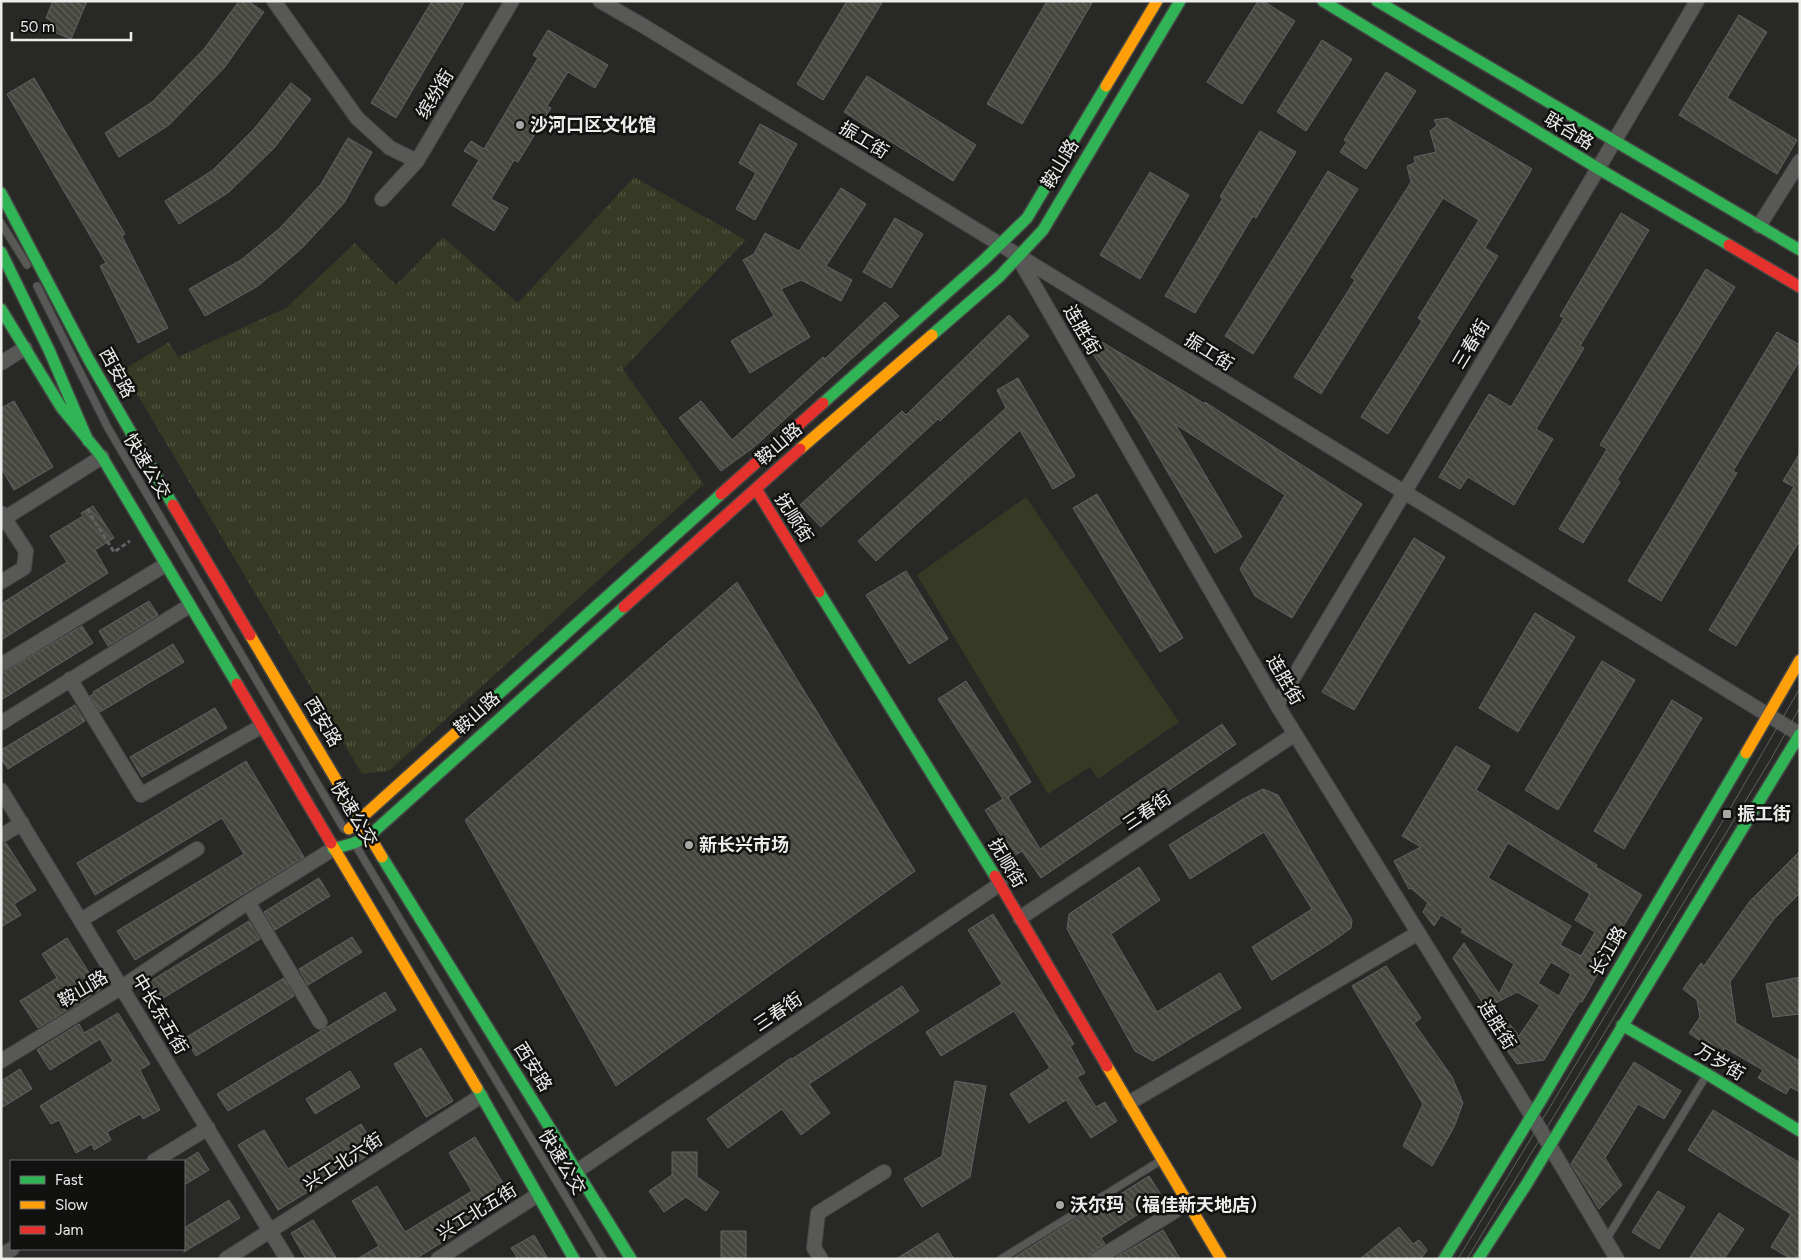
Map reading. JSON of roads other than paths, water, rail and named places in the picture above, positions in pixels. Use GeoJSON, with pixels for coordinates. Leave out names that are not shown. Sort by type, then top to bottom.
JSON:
{"type":"FeatureCollection","features":[{"type":"Feature","properties":{"kind":"main road","name":"鞍山路"},"geometry":{"type":"LineString","coordinates":[[333,849],[346,832],[360,819],[1000,245],[1027,218],[1157,1]]}},
{"type":"Feature","properties":{"kind":"main road","name":"鞍山路"},"geometry":{"type":"LineString","coordinates":[[333,849],[369,836],[756,489],[1000,276],[1043,230],[1180,1]]}},
{"type":"Feature","properties":{"kind":"main road","name":"联合路"},"geometry":{"type":"LineString","coordinates":[[1323,1],[1599,169],[1800,287]]}},
{"type":"Feature","properties":{"kind":"main road","name":"联合路"},"geometry":{"type":"LineString","coordinates":[[1377,1],[1800,250]]}},
{"type":"Feature","properties":{"kind":"main road","name":"西安路"},"geometry":{"type":"LineString","coordinates":[[1,193],[89,360],[138,446],[369,836],[631,1259]]}},
{"type":"Feature","properties":{"kind":"main road"},"geometry":{"type":"LineString","coordinates":[[1,252],[49,350],[88,441]]}},
{"type":"Feature","properties":{"kind":"main road"},"geometry":{"type":"LineString","coordinates":[[1,309],[61,407],[102,457],[260,727],[481,1096],[536,1196],[574,1259]]}},
{"type":"Feature","properties":{"kind":"main road","name":"抚顺街"},"geometry":{"type":"LineString","coordinates":[[756,489],[1000,884],[1221,1259]]}},
{"type":"Feature","properties":{"kind":"main road","name":"长江路"},"geometry":{"type":"LineString","coordinates":[[1444,1259],[1531,1117],[1800,660]]}},
{"type":"Feature","properties":{"kind":"main road"},"geometry":{"type":"LineString","coordinates":[[1478,1259],[1526,1185],[1800,734]]}},
{"type":"Feature","properties":{"kind":"main road","name":"万岁街"},"geometry":{"type":"LineString","coordinates":[[1622,1025],[1800,1130]]}},
{"type":"Feature","properties":{"kind":"street"},"geometry":{"type":"LineString","coordinates":[[274,1],[357,118],[390,148],[417,161]]}},
{"type":"Feature","properties":{"kind":"street","name":"缤纷街"},"geometry":{"type":"LineString","coordinates":[[382,199],[417,161],[512,1]]}},
{"type":"Feature","properties":{"kind":"street","name":"振工街"},"geometry":{"type":"LineString","coordinates":[[600,1],[1800,734]]}},
{"type":"Feature","properties":{"kind":"street","name":"三春街"},"geometry":{"type":"LineString","coordinates":[[1277,705],[1599,169],[1697,1]]}},
{"type":"Feature","properties":{"kind":"street"},"geometry":{"type":"LineString","coordinates":[[1760,226],[1800,161]]}},
{"type":"Feature","properties":{"kind":"street","name":"连胜街"},"geometry":{"type":"LineString","coordinates":[[1018,256],[1277,705],[1549,1145]]}},
{"type":"Feature","properties":{"kind":"street"},"geometry":{"type":"LineString","coordinates":[[1,363],[25,348]]}},
{"type":"Feature","properties":{"kind":"street"},"geometry":{"type":"LineString","coordinates":[[1,582],[24,568],[26,551],[3,516],[102,457]]}},
{"type":"Feature","properties":{"kind":"street"},"geometry":{"type":"LineString","coordinates":[[1,665],[165,565]]}},
{"type":"Feature","properties":{"kind":"street"},"geometry":{"type":"LineString","coordinates":[[1,722],[189,606]]}},
{"type":"Feature","properties":{"kind":"street"},"geometry":{"type":"LineString","coordinates":[[70,680],[141,795],[260,727]]}},
{"type":"Feature","properties":{"kind":"street","name":"三春街"},"geometry":{"type":"LineString","coordinates":[[1020,918],[1295,734]]}},
{"type":"Feature","properties":{"kind":"street","name":"中长东五街"},"geometry":{"type":"LineString","coordinates":[[1,790],[287,1259]]}},
{"type":"Feature","properties":{"kind":"street"},"geometry":{"type":"LineString","coordinates":[[1,836],[22,823]]}},
{"type":"Feature","properties":{"kind":"street"},"geometry":{"type":"LineString","coordinates":[[81,920],[197,849]]}},
{"type":"Feature","properties":{"kind":"street","name":"鞍山路"},"geometry":{"type":"LineString","coordinates":[[1,1061],[122,987],[248,902],[333,849]]}},
{"type":"Feature","properties":{"kind":"street","name":"三春街"},"geometry":{"type":"LineString","coordinates":[[577,1170],[1000,884]]}},
{"type":"Feature","properties":{"kind":"street"},"geometry":{"type":"LineString","coordinates":[[248,902],[320,1022]]}},
{"type":"Feature","properties":{"kind":"street"},"geometry":{"type":"LineString","coordinates":[[1129,1103],[1418,933]]}},
{"type":"Feature","properties":{"kind":"street","name":"兴工北六街"},"geometry":{"type":"LineString","coordinates":[[226,1259],[481,1096]]}},
{"type":"Feature","properties":{"kind":"street"},"geometry":{"type":"LineString","coordinates":[[156,1160],[208,1128]]}},
{"type":"Feature","properties":{"kind":"street"},"geometry":{"type":"LineString","coordinates":[[1549,1145],[1617,1259]]}},
{"type":"Feature","properties":{"kind":"street"},"geometry":{"type":"LineString","coordinates":[[821,1259],[814,1248],[818,1213],[884,1172]]}},
{"type":"Feature","properties":{"kind":"street","name":"兴工北五街"},"geometry":{"type":"LineString","coordinates":[[438,1259],[536,1196]]}},
{"type":"Feature","properties":{"kind":"street"},"geometry":{"type":"LineString","coordinates":[[1097,1259],[1188,1203]]}},
{"type":"Feature","properties":{"kind":"lane","name":"快速公交"},"geometry":{"type":"LineString","coordinates":[[1,223],[28,268],[108,428],[346,832],[603,1259]]}},
{"type":"Feature","properties":{"kind":"lane"},"geometry":{"type":"LineString","coordinates":[[1606,1240],[1707,1074]]}},
{"type":"Feature","properties":{"kind":"lane"},"geometry":{"type":"LineString","coordinates":[[1001,1259],[1163,1160]]}},
{"type":"Feature","properties":{"kind":"tram line"},"geometry":{"type":"LineString","coordinates":[[1458,1259],[1727,814],[1800,688]]}},
{"type":"Feature","properties":{"kind":"tram line"},"geometry":{"type":"LineString","coordinates":[[1467,1259],[1771,759],[1800,707]]}},
{"type":"Feature","properties":{"kind":"place","name":"沙河口区文化馆"},"geometry":{"type":"Point","coordinates":[520,125]}},
{"type":"Feature","properties":{"kind":"place","name":"振工街"},"geometry":{"type":"Point","coordinates":[1727,814]}},
{"type":"Feature","properties":{"kind":"place","name":"新长兴市场"},"geometry":{"type":"Point","coordinates":[689,845]}},
{"type":"Feature","properties":{"kind":"place","name":"沃尔玛（福佳新天地店）"},"geometry":{"type":"Point","coordinates":[1060,1205]}}]}
